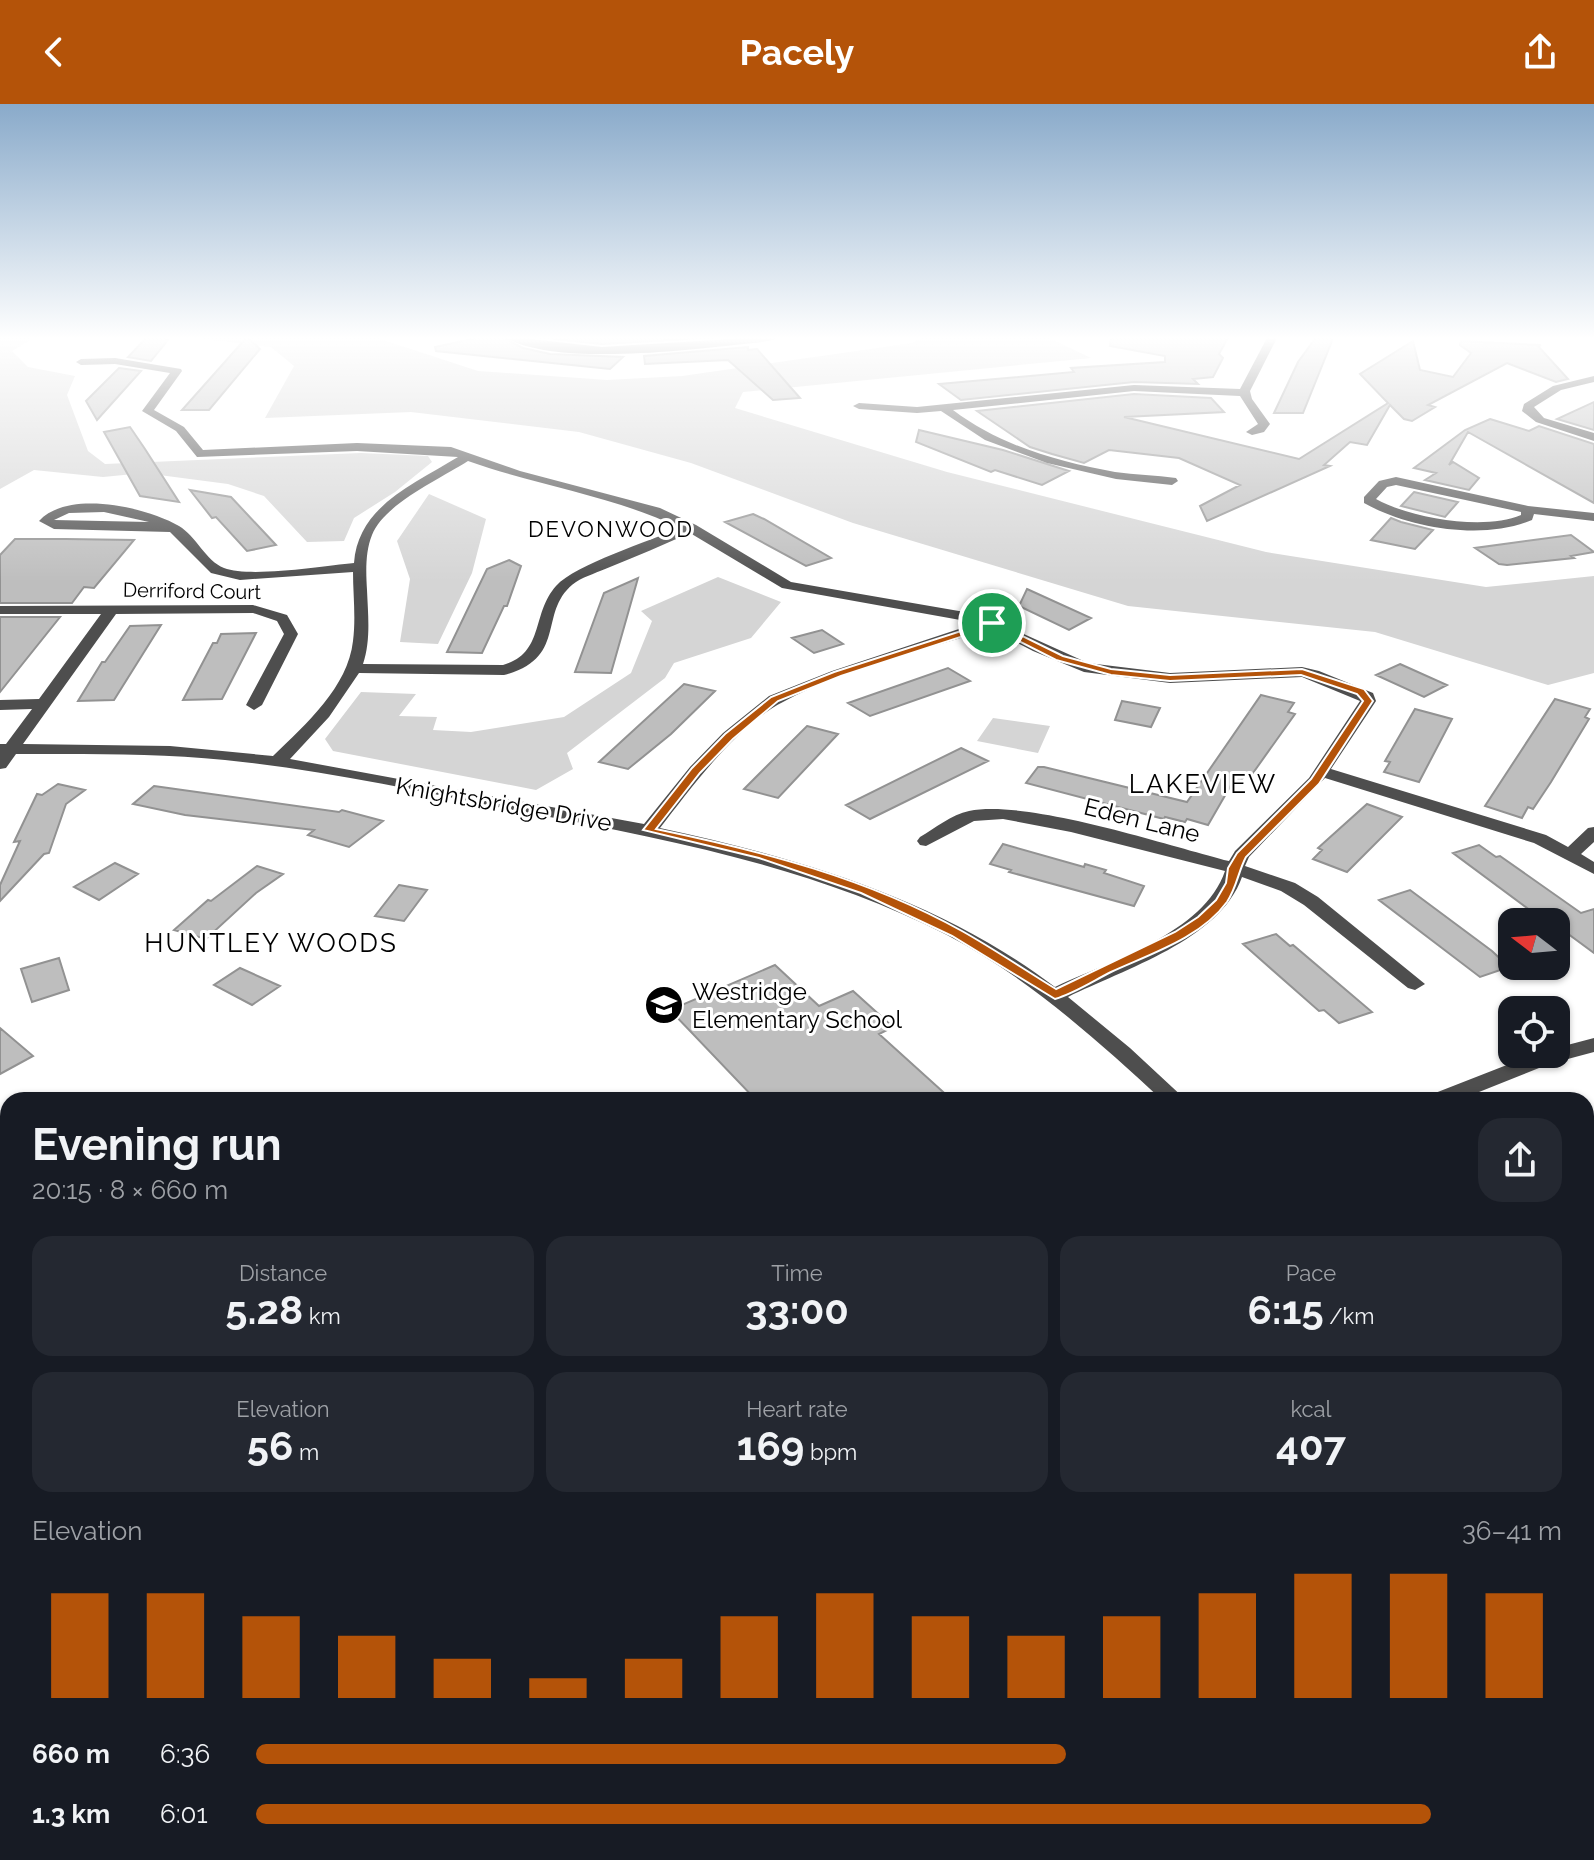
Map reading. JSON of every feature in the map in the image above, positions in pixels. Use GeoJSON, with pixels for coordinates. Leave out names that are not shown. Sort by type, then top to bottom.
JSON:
{"type":"FeatureCollection","features":[{"type":"Feature","properties":{"kind":"street"},"geometry":{"type":"LineString","coordinates":[[160,418],[180,429],[201,454],[357,447],[433,449],[468,456],[516,474],[630,503],[691,528],[787,585],[954,612],[992,623],[1060,658],[1111,672],[1170,678],[1302,672],[1360,692],[1368,701],[1322,772],[1241,855],[1234,868],[1232,883],[1220,902],[1203,919],[1179,935],[1055,995]]}},
{"type":"Feature","properties":{"kind":"street"},"geometry":{"type":"LineString","coordinates":[[958,418],[975,431],[1022,450],[1119,477],[1172,481]]}},
{"type":"Feature","properties":{"kind":"street"},"geometry":{"type":"LineString","coordinates":[[1252,432],[1260,430],[1264,424],[1260,418]]}},
{"type":"Feature","properties":{"kind":"street"},"geometry":{"type":"LineString","coordinates":[[1537,418],[1594,437]]}},
{"type":"Feature","properties":{"kind":"street"},"geometry":{"type":"LineString","coordinates":[[276,763],[329,704],[358,656],[362,620],[360,567],[370,525],[388,508],[468,456]]}},
{"type":"Feature","properties":{"kind":"street"},"geometry":{"type":"LineString","coordinates":[[1528,510],[1527,517],[1513,524],[1458,523],[1379,507],[1372,504],[1368,497],[1383,484],[1406,481],[1528,510],[1594,517]]}},
{"type":"Feature","properties":{"kind":"street"},"geometry":{"type":"LineString","coordinates":[[163,526],[149,516],[97,507],[58,512],[45,521],[54,525],[163,526],[175,529],[210,566],[227,574],[255,576],[360,567]]}},
{"type":"Feature","properties":{"kind":"street"},"geometry":{"type":"LineString","coordinates":[[352,668],[504,670],[522,666],[534,657],[554,595],[562,586],[571,579],[691,528]]}},
{"type":"Feature","properties":{"kind":"street"},"geometry":{"type":"LineString","coordinates":[[4,754],[112,609]]}},
{"type":"Feature","properties":{"kind":"street","name":"Derriford Court"},"geometry":{"type":"LineString","coordinates":[[0,610],[253,609],[279,615],[287,621],[291,634],[254,705]]}},
{"type":"Feature","properties":{"kind":"street"},"geometry":{"type":"LineString","coordinates":[[649,830],[696,771],[729,736],[775,699],[826,678],[992,623]]}},
{"type":"Feature","properties":{"kind":"street"},"geometry":{"type":"LineString","coordinates":[[0,705],[42,704]]}},
{"type":"Feature","properties":{"kind":"street","name":"Knightsbridge Drive"},"geometry":{"type":"LineString","coordinates":[[4,754],[182,751],[276,763],[649,830],[762,855],[865,891],[957,933],[1055,995],[1091,1022],[1166,1092]]}},
{"type":"Feature","properties":{"kind":"street"},"geometry":{"type":"LineString","coordinates":[[1322,772],[1540,839],[1594,869]]}},
{"type":"Feature","properties":{"kind":"street","name":"Eden Lane"},"geometry":{"type":"LineString","coordinates":[[926,841],[970,816],[1003,814],[1072,827],[1234,868],[1288,887],[1311,901],[1415,984]]}},
{"type":"Feature","properties":{"kind":"street"},"geometry":{"type":"LineString","coordinates":[[1571,854],[1594,832]]}},
{"type":"Feature","properties":{"kind":"street"},"geometry":{"type":"LineString","coordinates":[[1457,1092],[1494,1076],[1594,1045]]}},
{"type":"Feature","properties":{"kind":"shaded area"},"geometry":{"type":"Polygon","coordinates":[[[0,418],[76,418],[88,451],[105,464],[361,453],[428,456],[432,462],[395,492],[354,518],[344,541],[307,542],[264,496],[228,484],[144,473],[103,477],[34,470],[0,489],[0,418]]]}},
{"type":"Feature","properties":{"kind":"shaded area"},"geometry":{"type":"Polygon","coordinates":[[[461,418],[768,418],[947,472],[1266,552],[1486,587],[1594,576],[1594,673],[1548,685],[1375,632],[1128,606],[853,523],[691,463],[579,432],[461,418]]]}},
{"type":"Feature","properties":{"kind":"shaded area"},"geometry":{"type":"Polygon","coordinates":[[[429,494],[486,519],[472,573],[438,644],[400,642],[410,579],[397,541],[429,494]]]}},
{"type":"Feature","properties":{"kind":"shaded area"},"geometry":{"type":"Polygon","coordinates":[[[718,577],[781,602],[751,638],[674,663],[665,678],[567,753],[573,769],[536,790],[333,751],[325,739],[361,692],[416,694],[399,716],[437,717],[433,730],[471,732],[564,717],[631,673],[652,621],[641,611],[718,577]]]}},
{"type":"Feature","properties":{"kind":"shaded area"},"geometry":{"type":"Polygon","coordinates":[[[993,718],[1050,726],[1038,753],[977,741],[993,718]]]}},
{"type":"Feature","properties":{"kind":"building"},"geometry":{"type":"Polygon","coordinates":[[[987,418],[1128,418],[1299,459],[1364,418],[1383,418],[1367,445],[1350,442],[1324,465],[1330,466],[1207,521],[1200,506],[1240,485],[1179,458],[1109,450],[1084,463],[1030,447],[987,418]]]}},
{"type":"Feature","properties":{"kind":"building"},"geometry":{"type":"Polygon","coordinates":[[[1594,418],[1594,430],[1557,419],[1594,418]]]}},
{"type":"Feature","properties":{"kind":"building"},"geometry":{"type":"Polygon","coordinates":[[[1490,419],[1529,431],[1539,426],[1594,444],[1594,503],[1468,432],[1449,465],[1453,462],[1479,478],[1469,490],[1425,480],[1436,473],[1414,468],[1465,430],[1490,419]]]}},
{"type":"Feature","properties":{"kind":"building"},"geometry":{"type":"Polygon","coordinates":[[[130,427],[179,502],[140,496],[104,432],[130,427]]]}},
{"type":"Feature","properties":{"kind":"building"},"geometry":{"type":"Polygon","coordinates":[[[919,430],[1003,450],[1069,471],[1042,485],[995,470],[991,472],[916,442],[919,430]]]}},
{"type":"Feature","properties":{"kind":"building"},"geometry":{"type":"Polygon","coordinates":[[[190,490],[231,497],[276,545],[247,551],[216,517],[212,518],[190,490]]]}},
{"type":"Feature","properties":{"kind":"building"},"geometry":{"type":"Polygon","coordinates":[[[1414,492],[1458,502],[1445,517],[1401,506],[1414,492]]]}},
{"type":"Feature","properties":{"kind":"building"},"geometry":{"type":"Polygon","coordinates":[[[753,514],[831,558],[806,566],[725,522],[753,514]]]}},
{"type":"Feature","properties":{"kind":"building"},"geometry":{"type":"Polygon","coordinates":[[[1391,518],[1433,530],[1415,549],[1371,540],[1391,518]]]}},
{"type":"Feature","properties":{"kind":"building"},"geometry":{"type":"Polygon","coordinates":[[[1571,535],[1594,552],[1571,556],[1574,558],[1507,565],[1499,564],[1475,548],[1571,535]]]}},
{"type":"Feature","properties":{"kind":"building"},"geometry":{"type":"Polygon","coordinates":[[[15,539],[134,540],[94,588],[84,587],[72,603],[0,603],[0,555],[15,539]]]}},
{"type":"Feature","properties":{"kind":"building"},"geometry":{"type":"Polygon","coordinates":[[[509,560],[521,566],[507,606],[504,606],[482,653],[447,652],[487,569],[509,560]]]}},
{"type":"Feature","properties":{"kind":"building"},"geometry":{"type":"Polygon","coordinates":[[[638,578],[611,673],[575,672],[604,593],[638,578]]]}},
{"type":"Feature","properties":{"kind":"building"},"geometry":{"type":"Polygon","coordinates":[[[1027,589],[1091,618],[1069,630],[1019,606],[1027,589]]]}},
{"type":"Feature","properties":{"kind":"building"},"geometry":{"type":"Polygon","coordinates":[[[0,617],[60,617],[0,692],[0,617]]]}},
{"type":"Feature","properties":{"kind":"building"},"geometry":{"type":"Polygon","coordinates":[[[161,625],[114,700],[78,701],[102,662],[130,626],[161,625]]]}},
{"type":"Feature","properties":{"kind":"building"},"geometry":{"type":"Polygon","coordinates":[[[822,630],[843,644],[814,653],[792,638],[822,630]]]}},
{"type":"Feature","properties":{"kind":"building"},"geometry":{"type":"Polygon","coordinates":[[[256,633],[222,699],[183,700],[213,643],[217,643],[221,634],[256,633]]]}},
{"type":"Feature","properties":{"kind":"building"},"geometry":{"type":"Polygon","coordinates":[[[1400,664],[1447,685],[1424,697],[1376,675],[1400,664]]]}},
{"type":"Feature","properties":{"kind":"building"},"geometry":{"type":"Polygon","coordinates":[[[948,668],[970,681],[870,716],[848,703],[948,668]]]}},
{"type":"Feature","properties":{"kind":"building"},"geometry":{"type":"Polygon","coordinates":[[[684,684],[715,691],[671,734],[628,769],[599,762],[684,684]]]}},
{"type":"Feature","properties":{"kind":"building"},"geometry":{"type":"Polygon","coordinates":[[[1261,695],[1294,703],[1288,712],[1295,714],[1253,773],[1247,772],[1240,782],[1234,780],[1208,825],[1187,819],[1185,822],[1164,819],[1026,783],[1038,767],[1044,767],[1187,802],[1261,695]]]}},
{"type":"Feature","properties":{"kind":"building"},"geometry":{"type":"Polygon","coordinates":[[[1555,699],[1590,709],[1585,717],[1589,719],[1551,782],[1533,809],[1528,807],[1522,818],[1485,806],[1555,699]]]}},
{"type":"Feature","properties":{"kind":"building"},"geometry":{"type":"Polygon","coordinates":[[[1122,701],[1160,708],[1151,727],[1115,720],[1122,701]]]}},
{"type":"Feature","properties":{"kind":"building"},"geometry":{"type":"Polygon","coordinates":[[[1415,709],[1452,719],[1419,782],[1384,772],[1390,762],[1385,761],[1415,709]]]}},
{"type":"Feature","properties":{"kind":"building"},"geometry":{"type":"Polygon","coordinates":[[[807,726],[838,734],[778,798],[744,789],[807,726]]]}},
{"type":"Feature","properties":{"kind":"building"},"geometry":{"type":"Polygon","coordinates":[[[961,748],[988,761],[870,819],[846,805],[961,748]]]}},
{"type":"Feature","properties":{"kind":"building"},"geometry":{"type":"Polygon","coordinates":[[[58,784],[85,790],[66,804],[49,853],[44,854],[0,901],[0,885],[20,841],[14,842],[37,794],[42,795],[58,784]]]}},
{"type":"Feature","properties":{"kind":"building"},"geometry":{"type":"Polygon","coordinates":[[[154,786],[342,810],[383,821],[349,847],[308,835],[314,830],[185,815],[133,804],[154,786]]]}},
{"type":"Feature","properties":{"kind":"building"},"geometry":{"type":"Polygon","coordinates":[[[1367,804],[1402,817],[1347,872],[1313,859],[1322,850],[1318,848],[1367,804]]]}},
{"type":"Feature","properties":{"kind":"building"},"geometry":{"type":"Polygon","coordinates":[[[1003,844],[1084,867],[1085,864],[1106,870],[1104,873],[1144,886],[1134,906],[1009,872],[1011,870],[990,864],[1003,844]]]}},
{"type":"Feature","properties":{"kind":"building"},"geometry":{"type":"Polygon","coordinates":[[[1479,845],[1496,857],[1500,856],[1581,913],[1594,909],[1594,953],[1570,935],[1570,908],[1527,908],[1453,853],[1479,845]]]}},
{"type":"Feature","properties":{"kind":"building"},"geometry":{"type":"Polygon","coordinates":[[[115,863],[138,874],[99,900],[74,887],[115,863]]]}},
{"type":"Feature","properties":{"kind":"building"},"geometry":{"type":"Polygon","coordinates":[[[257,866],[283,874],[256,893],[206,939],[174,930],[208,900],[211,901],[257,866]]]}},
{"type":"Feature","properties":{"kind":"building"},"geometry":{"type":"Polygon","coordinates":[[[399,885],[427,890],[404,921],[375,916],[399,885]]]}},
{"type":"Feature","properties":{"kind":"building"},"geometry":{"type":"Polygon","coordinates":[[[1410,890],[1492,951],[1498,957],[1498,971],[1480,977],[1379,900],[1410,890]]]}},
{"type":"Feature","properties":{"kind":"building"},"geometry":{"type":"Polygon","coordinates":[[[1276,934],[1372,1012],[1339,1023],[1324,1010],[1319,1011],[1243,944],[1276,934]]]}},
{"type":"Feature","properties":{"kind":"building"},"geometry":{"type":"Polygon","coordinates":[[[59,958],[69,990],[32,1002],[21,969],[59,958]]]}},
{"type":"Feature","properties":{"kind":"building"},"geometry":{"type":"Polygon","coordinates":[[[775,965],[819,1006],[853,991],[893,1027],[879,1034],[943,1092],[748,1092],[670,1010],[775,965]]]}},
{"type":"Feature","properties":{"kind":"building"},"geometry":{"type":"Polygon","coordinates":[[[240,968],[280,986],[252,1005],[214,985],[240,968]]]}},
{"type":"Feature","properties":{"kind":"building"},"geometry":{"type":"Polygon","coordinates":[[[0,1028],[33,1056],[0,1074],[0,1028]]]}},
{"type":"Feature","properties":{"kind":"place","name":"Westridge Elementary School"},"geometry":{"type":"Point","coordinates":[664,1005]}},
{"type":"Feature","properties":{"kind":"district","name":"DEVONWOOD"},"geometry":{"type":"Point","coordinates":[611,529]}},
{"type":"Feature","properties":{"kind":"district","name":"LAKEVIEW"},"geometry":{"type":"Point","coordinates":[1203,784]}},
{"type":"Feature","properties":{"kind":"district","name":"HUNTLEY WOODS"},"geometry":{"type":"Point","coordinates":[271,943]}},
{"type":"Feature","properties":{"kind":"route"},"geometry":{"type":"LineString","coordinates":[[992,623],[1038,648],[1084,667],[1170,678],[1302,672],[1360,692],[1367,696],[1368,701],[1315,781],[1241,855],[1234,868],[1232,883],[1220,902],[1203,919],[1179,935],[1055,995],[1006,961],[957,933],[865,891],[762,855],[649,830],[696,771],[729,736],[775,699],[791,690],[992,623]]}}]}
